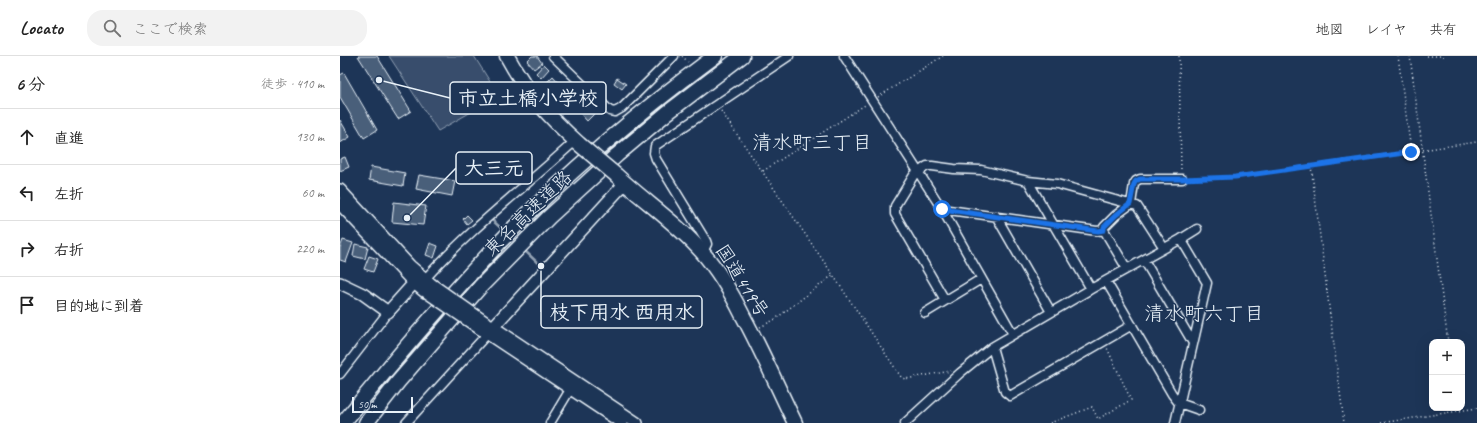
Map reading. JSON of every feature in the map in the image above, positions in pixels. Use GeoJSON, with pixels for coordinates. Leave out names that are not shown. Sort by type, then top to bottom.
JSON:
{"type":"FeatureCollection","features":[{"type":"Feature","properties":{"kind":"highway","name":"国道419号"},"geometry":{"type":"LineString","coordinates":[[506,56],[518,78],[547,114],[577,142],[671,221],[703,252],[720,275],[733,297],[795,423]]}},
{"type":"Feature","properties":{"kind":"highway","name":"東名高速道路"},"geometry":{"type":"LineString","coordinates":[[343,423],[385,371],[469,276],[533,210],[567,177],[606,143],[715,56]]}},
{"type":"Feature","properties":{"kind":"highway","name":"東名高速道路"},"geometry":{"type":"LineString","coordinates":[[366,423],[398,382],[480,287],[549,217],[611,160],[667,113],[742,56]]}},
{"type":"Feature","properties":{"kind":"street"},"geometry":{"type":"LineString","coordinates":[[552,56],[610,112],[615,112],[622,108],[674,56]]}},
{"type":"Feature","properties":{"kind":"street"},"geometry":{"type":"LineString","coordinates":[[703,252],[707,244],[706,241],[656,160],[654,153],[655,146],[789,56]]}},
{"type":"Feature","properties":{"kind":"street"},"geometry":{"type":"LineString","coordinates":[[844,56],[919,171],[1013,334]]}},
{"type":"Feature","properties":{"kind":"street"},"geometry":{"type":"LineString","coordinates":[[426,287],[446,256],[479,225],[577,142]]}},
{"type":"Feature","properties":{"kind":"street"},"geometry":{"type":"LineString","coordinates":[[945,300],[895,214],[895,206],[909,181],[914,175],[927,166],[981,170],[1028,181],[1057,184],[1137,206],[1164,248]]}},
{"type":"Feature","properties":{"kind":"street"},"geometry":{"type":"LineString","coordinates":[[406,423],[486,328],[620,179]]}},
{"type":"Feature","properties":{"kind":"street"},"geometry":{"type":"LineString","coordinates":[[1104,230],[1104,227],[1116,215],[1130,204],[1136,181],[1140,179],[1182,179]]}},
{"type":"Feature","properties":{"kind":"street"},"geometry":{"type":"LineString","coordinates":[[1028,181],[1091,289]]}},
{"type":"Feature","properties":{"kind":"street"},"geometry":{"type":"LineString","coordinates":[[340,190],[410,266],[426,287]]}},
{"type":"Feature","properties":{"kind":"street"},"geometry":{"type":"LineString","coordinates":[[340,204],[414,283],[426,287],[622,423]]}},
{"type":"Feature","properties":{"kind":"street"},"geometry":{"type":"LineString","coordinates":[[942,209],[1098,231],[1104,230]]}},
{"type":"Feature","properties":{"kind":"street"},"geometry":{"type":"LineString","coordinates":[[996,216],[1051,312]]}},
{"type":"Feature","properties":{"kind":"street"},"geometry":{"type":"LineString","coordinates":[[905,423],[960,373],[992,347],[1197,229]]}},
{"type":"Feature","properties":{"kind":"street"},"geometry":{"type":"LineString","coordinates":[[1104,230],[1127,269]]}},
{"type":"Feature","properties":{"kind":"street"},"geometry":{"type":"LineString","coordinates":[[1175,423],[1207,283],[1181,239]]}},
{"type":"Feature","properties":{"kind":"street"},"geometry":{"type":"LineString","coordinates":[[1144,260],[1193,343]]}},
{"type":"Feature","properties":{"kind":"street"},"geometry":{"type":"LineString","coordinates":[[925,313],[981,279]]}},
{"type":"Feature","properties":{"kind":"street"},"geometry":{"type":"LineString","coordinates":[[1106,281],[1172,394],[1179,403],[1199,410]]}},
{"type":"Feature","properties":{"kind":"street"},"geometry":{"type":"LineString","coordinates":[[340,283],[363,294],[388,312]]}},
{"type":"Feature","properties":{"kind":"street"},"geometry":{"type":"LineString","coordinates":[[340,374],[388,312],[414,283]]}},
{"type":"Feature","properties":{"kind":"street"},"geometry":{"type":"LineString","coordinates":[[992,347],[1005,392],[1010,396],[1132,325]]}},
{"type":"Feature","properties":{"kind":"street"},"geometry":{"type":"LineString","coordinates":[[486,328],[637,423]]}},
{"type":"Feature","properties":{"kind":"street"},"geometry":{"type":"LineString","coordinates":[[550,423],[571,388]]}},
{"type":"Feature","properties":{"kind":"path"},"geometry":{"type":"LineString","coordinates":[[682,56],[690,64]]}},
{"type":"Feature","properties":{"kind":"path"},"geometry":{"type":"LineString","coordinates":[[763,172],[943,56]]}},
{"type":"Feature","properties":{"kind":"path"},"geometry":{"type":"LineString","coordinates":[[1179,56],[1182,179],[1235,177],[1477,142]]}},
{"type":"Feature","properties":{"kind":"path"},"geometry":{"type":"LineString","coordinates":[[1398,56],[1411,152]]}},
{"type":"Feature","properties":{"kind":"path"},"geometry":{"type":"LineString","coordinates":[[1410,56],[1448,339]]}},
{"type":"Feature","properties":{"kind":"path"},"geometry":{"type":"LineString","coordinates":[[1427,56],[1445,56]]}},
{"type":"Feature","properties":{"kind":"path"},"geometry":{"type":"LineString","coordinates":[[716,105],[833,275],[901,378],[905,379],[952,370],[960,373]]}},
{"type":"Feature","properties":{"kind":"path"},"geometry":{"type":"LineString","coordinates":[[1311,166],[1344,423]]}},
{"type":"Feature","properties":{"kind":"path"},"geometry":{"type":"LineString","coordinates":[[751,331],[774,320],[833,275]]}},
{"type":"Feature","properties":{"kind":"path"},"geometry":{"type":"LineString","coordinates":[[1050,423],[1092,407],[1098,419],[1131,400],[1104,341]]}},
{"type":"Feature","properties":{"kind":"path"},"geometry":{"type":"LineString","coordinates":[[1465,409],[1477,408]]}},
{"type":"Feature","properties":{"kind":"path"},"geometry":{"type":"LineString","coordinates":[[1381,423],[1446,411]]}},
{"type":"Feature","properties":{"kind":"shaded area"},"geometry":{"type":"Polygon","coordinates":[[[389,56],[474,56],[499,96],[438,131],[389,56]]]}},
{"type":"Feature","properties":{"kind":"building"},"geometry":{"type":"Polygon","coordinates":[[[358,56],[377,56],[411,111],[398,119],[358,56]]]}},
{"type":"Feature","properties":{"kind":"building"},"geometry":{"type":"Polygon","coordinates":[[[532,56],[537,56],[542,63],[534,69],[527,61],[532,56]]]}},
{"type":"Feature","properties":{"kind":"building"},"geometry":{"type":"Polygon","coordinates":[[[544,64],[549,69],[541,78],[536,73],[544,64]]]}},
{"type":"Feature","properties":{"kind":"building"},"geometry":{"type":"Polygon","coordinates":[[[344,73],[377,130],[364,138],[340,97],[340,75],[344,73]]]}},
{"type":"Feature","properties":{"kind":"building"},"geometry":{"type":"Polygon","coordinates":[[[553,76],[568,93],[561,99],[546,83],[553,76]]]}},
{"type":"Feature","properties":{"kind":"building"},"geometry":{"type":"Polygon","coordinates":[[[617,78],[626,84],[622,89],[614,83],[617,78]]]}},
{"type":"Feature","properties":{"kind":"building"},"geometry":{"type":"Polygon","coordinates":[[[592,103],[598,110],[587,121],[580,113],[592,103]]]}},
{"type":"Feature","properties":{"kind":"building"},"geometry":{"type":"Polygon","coordinates":[[[340,120],[350,137],[340,143],[340,120]]]}},
{"type":"Feature","properties":{"kind":"building"},"geometry":{"type":"Polygon","coordinates":[[[345,157],[349,167],[340,171],[340,159],[345,157]]]}},
{"type":"Feature","properties":{"kind":"building"},"geometry":{"type":"Polygon","coordinates":[[[371,167],[405,173],[403,186],[369,180],[371,167]]]}},
{"type":"Feature","properties":{"kind":"building"},"geometry":{"type":"Polygon","coordinates":[[[419,175],[455,181],[452,196],[416,189],[419,175]]]}},
{"type":"Feature","properties":{"kind":"building"},"geometry":{"type":"Polygon","coordinates":[[[394,202],[426,206],[423,225],[392,222],[394,202]]]}},
{"type":"Feature","properties":{"kind":"building"},"geometry":{"type":"Polygon","coordinates":[[[467,215],[472,220],[467,224],[463,219],[467,215]]]}},
{"type":"Feature","properties":{"kind":"building"},"geometry":{"type":"Polygon","coordinates":[[[343,240],[353,243],[346,262],[340,260],[340,248],[343,240]]]}},
{"type":"Feature","properties":{"kind":"building"},"geometry":{"type":"Polygon","coordinates":[[[430,243],[438,246],[434,258],[426,255],[430,243]]]}},
{"type":"Feature","properties":{"kind":"building"},"geometry":{"type":"Polygon","coordinates":[[[355,244],[368,247],[365,259],[353,256],[355,244]]]}},
{"type":"Feature","properties":{"kind":"building"},"geometry":{"type":"Polygon","coordinates":[[[369,256],[378,259],[373,272],[364,269],[369,256]]]}},
{"type":"Feature","properties":{"kind":"waterway"},"geometry":{"type":"LineString","coordinates":[[491,219],[504,231]]}},
{"type":"Feature","properties":{"kind":"waterway"},"geometry":{"type":"LineString","coordinates":[[524,250],[541,266]]}},
{"type":"Feature","properties":{"kind":"place","name":"市立土橋小学校"},"geometry":{"type":"Point","coordinates":[379,80]}},
{"type":"Feature","properties":{"kind":"place","name":"大三元"},"geometry":{"type":"Point","coordinates":[407,218]}},
{"type":"Feature","properties":{"kind":"place","name":"枝下用水 西用水"},"geometry":{"type":"Point","coordinates":[541,266]}},
{"type":"Feature","properties":{"kind":"district","name":"清水町三丁目"},"geometry":{"type":"Point","coordinates":[812,142]}},
{"type":"Feature","properties":{"kind":"district","name":"清水町六丁目"},"geometry":{"type":"Point","coordinates":[1204,313]}},
{"type":"Feature","properties":{"kind":"route"},"geometry":{"type":"LineString","coordinates":[[942,209],[1098,231],[1104,230],[1104,227],[1130,204],[1134,184],[1140,179],[1235,177],[1411,152]]}}]}
